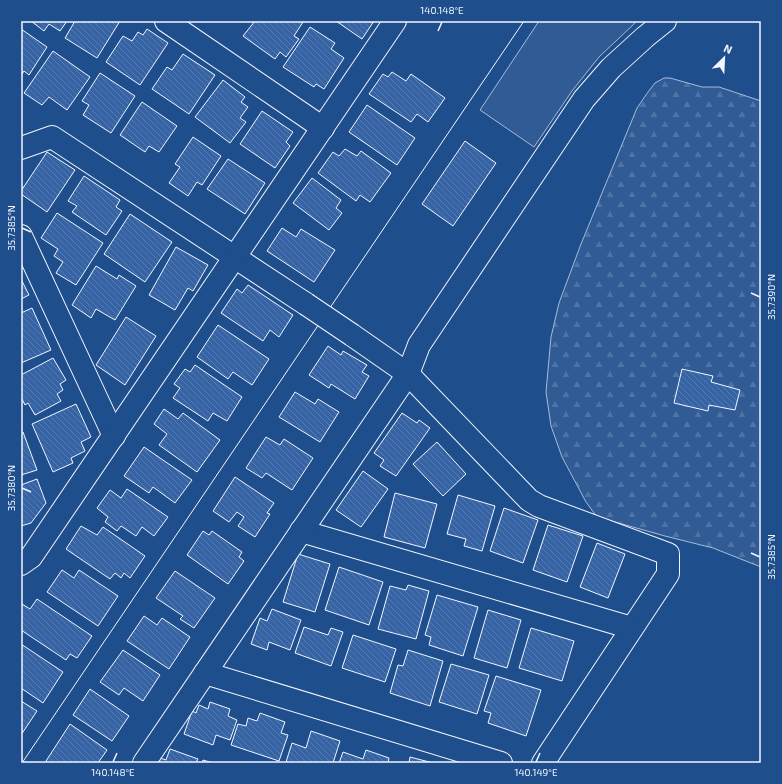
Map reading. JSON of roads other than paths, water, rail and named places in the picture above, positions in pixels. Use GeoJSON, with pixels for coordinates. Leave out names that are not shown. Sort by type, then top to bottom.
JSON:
{"type":"FeatureCollection","features":[{"type":"Feature","properties":{"kind":"street"},"geometry":{"type":"LineString","coordinates":[[166,21],[322,128]]}},
{"type":"Feature","properties":{"kind":"street"},"geometry":{"type":"LineString","coordinates":[[21,564],[31,557],[395,21]]}},
{"type":"Feature","properties":{"kind":"street"},"geometry":{"type":"LineString","coordinates":[[144,763],[408,374],[419,345],[584,99],[611,68],[665,21]]}},
{"type":"Feature","properties":{"kind":"street"},"geometry":{"type":"LineString","coordinates":[[21,148],[52,137],[352,335],[408,374],[529,500],[539,506],[668,554],[668,574],[543,763]]}},
{"type":"Feature","properties":{"kind":"street"},"geometry":{"type":"LineString","coordinates":[[21,236],[114,436]]}},
{"type":"Feature","properties":{"kind":"street"},"geometry":{"type":"LineString","coordinates":[[301,531],[632,628]]}},
{"type":"Feature","properties":{"kind":"street"},"geometry":{"type":"LineString","coordinates":[[205,673],[501,763]]}},
{"type":"Feature","properties":{"kind":"tram line"},"geometry":{"type":"LineString","coordinates":[[22,763],[524,21]]}}]}
